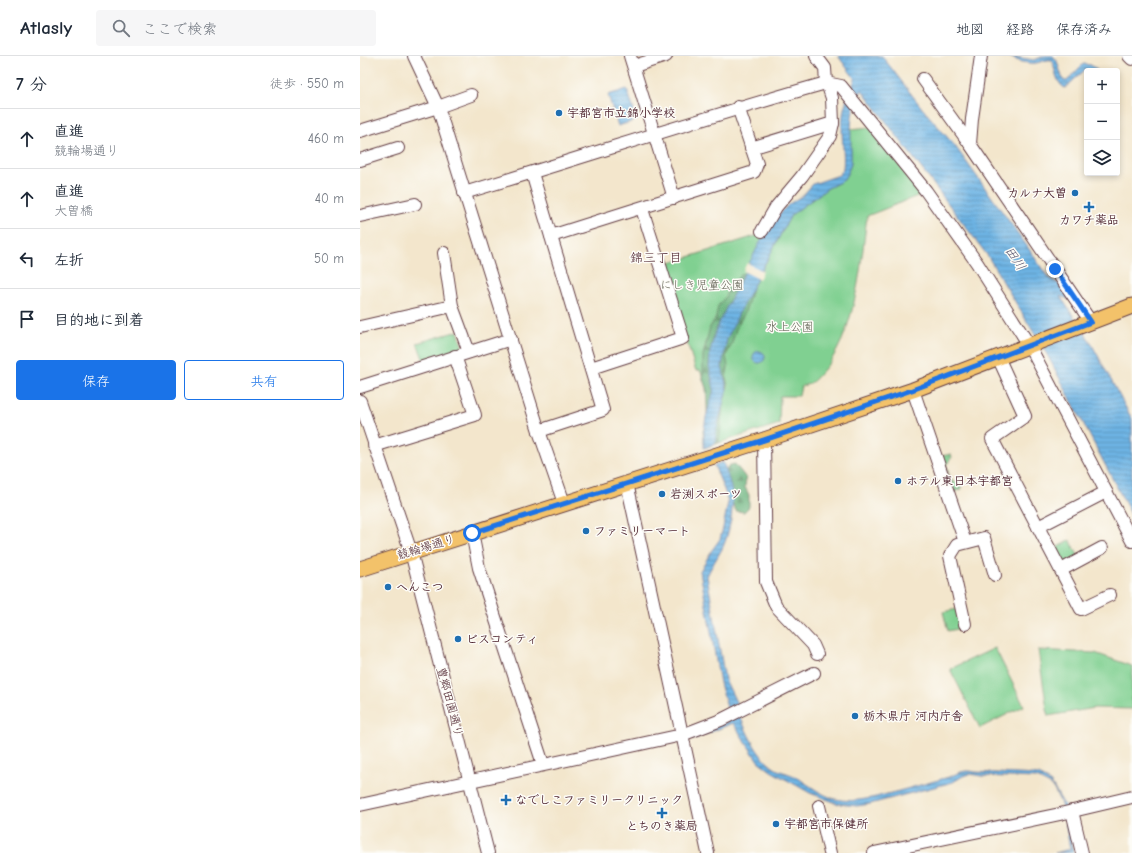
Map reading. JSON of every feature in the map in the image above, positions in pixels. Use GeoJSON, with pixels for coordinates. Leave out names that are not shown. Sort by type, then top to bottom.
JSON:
{"type":"FeatureCollection","features":[{"type":"Feature","properties":{"kind":"main road"},"geometry":{"type":"LineString","coordinates":[[1088,323],[1132,306]]}},
{"type":"Feature","properties":{"kind":"main road","name":"競輪場通り"},"geometry":{"type":"LineString","coordinates":[[360,568],[764,440],[912,390],[1088,323]]}},
{"type":"Feature","properties":{"kind":"street"},"geometry":{"type":"LineString","coordinates":[[414,56],[438,107],[464,193],[512,339],[539,431],[564,504]]}},
{"type":"Feature","properties":{"kind":"street"},"geometry":{"type":"LineString","coordinates":[[666,56],[632,61],[674,198]]}},
{"type":"Feature","properties":{"kind":"street"},"geometry":{"type":"LineString","coordinates":[[762,231],[776,207],[802,176],[830,136],[833,123],[832,98],[826,83],[825,68],[816,56]]}},
{"type":"Feature","properties":{"kind":"street"},"geometry":{"type":"LineString","coordinates":[[970,144],[981,56]]}},
{"type":"Feature","properties":{"kind":"street"},"geometry":{"type":"LineString","coordinates":[[1129,56],[1132,59]]}},
{"type":"Feature","properties":{"kind":"street"},"geometry":{"type":"LineString","coordinates":[[923,79],[970,144],[1088,323]]}},
{"type":"Feature","properties":{"kind":"street"},"geometry":{"type":"LineString","coordinates":[[464,193],[738,108],[826,83],[841,86],[926,191],[1033,344],[1106,492],[1132,541]]}},
{"type":"Feature","properties":{"kind":"street"},"geometry":{"type":"LineString","coordinates":[[360,132],[471,95]]}},
{"type":"Feature","properties":{"kind":"street"},"geometry":{"type":"LineString","coordinates":[[551,236],[754,172],[757,164],[738,108]]}},
{"type":"Feature","properties":{"kind":"street"},"geometry":{"type":"LineString","coordinates":[[751,148],[833,123]]}},
{"type":"Feature","properties":{"kind":"street"},"geometry":{"type":"LineString","coordinates":[[360,160],[398,148]]}},
{"type":"Feature","properties":{"kind":"street"},"geometry":{"type":"LineString","coordinates":[[532,173],[603,410],[539,431]]}},
{"type":"Feature","properties":{"kind":"street"},"geometry":{"type":"LineString","coordinates":[[360,216],[415,204]]}},
{"type":"Feature","properties":{"kind":"street"},"geometry":{"type":"LineString","coordinates":[[591,368],[683,338],[642,208]]}},
{"type":"Feature","properties":{"kind":"street"},"geometry":{"type":"LineString","coordinates":[[444,253],[452,306],[469,352]]}},
{"type":"Feature","properties":{"kind":"street"},"geometry":{"type":"LineString","coordinates":[[360,327],[452,306]]}},
{"type":"Feature","properties":{"kind":"street"},"geometry":{"type":"LineString","coordinates":[[360,387],[512,339]]}},
{"type":"Feature","properties":{"kind":"street"},"geometry":{"type":"LineString","coordinates":[[374,446],[475,415],[455,356]]}},
{"type":"Feature","properties":{"kind":"street"},"geometry":{"type":"LineString","coordinates":[[998,357],[1025,416],[992,439],[1081,609],[1110,595]]}},
{"type":"Feature","properties":{"kind":"street"},"geometry":{"type":"LineString","coordinates":[[912,390],[966,542]]}},
{"type":"Feature","properties":{"kind":"street","name":"豊郷田園通り"},"geometry":{"type":"LineString","coordinates":[[360,401],[411,552],[488,853]]}},
{"type":"Feature","properties":{"kind":"street"},"geometry":{"type":"LineString","coordinates":[[764,440],[766,582],[776,606],[813,645],[817,654]]}},
{"type":"Feature","properties":{"kind":"street"},"geometry":{"type":"LineString","coordinates":[[627,483],[708,853]]}},
{"type":"Feature","properties":{"kind":"street"},"geometry":{"type":"LineString","coordinates":[[1038,527],[1106,492]]}},
{"type":"Feature","properties":{"kind":"street"},"geometry":{"type":"LineString","coordinates":[[472,533],[479,568],[543,764]]}},
{"type":"Feature","properties":{"kind":"street"},"geometry":{"type":"LineString","coordinates":[[965,624],[950,556],[957,545],[984,538],[995,575]]}},
{"type":"Feature","properties":{"kind":"street"},"geometry":{"type":"LineString","coordinates":[[1061,570],[1102,548]]}},
{"type":"Feature","properties":{"kind":"street"},"geometry":{"type":"LineString","coordinates":[[360,805],[682,735],[721,720],[814,673]]}},
{"type":"Feature","properties":{"kind":"street"},"geometry":{"type":"LineString","coordinates":[[874,853],[1132,797]]}},
{"type":"Feature","properties":{"kind":"street"},"geometry":{"type":"LineString","coordinates":[[819,806],[830,853]]}},
{"type":"Feature","properties":{"kind":"street"},"geometry":{"type":"LineString","coordinates":[[1066,812],[1082,853]]}},
{"type":"Feature","properties":{"kind":"green space","name":"水上公園"},"geometry":{"type":"Polygon","coordinates":[[[870,127],[910,178],[920,195],[867,216],[859,277],[849,320],[842,340],[833,358],[821,373],[810,383],[801,386],[799,396],[780,396],[779,424],[715,444],[716,432],[727,389],[722,366],[742,307],[791,215],[828,188],[844,180],[851,164],[850,129],[870,127]]]}},
{"type":"Feature","properties":{"kind":"green space","name":"にしき児童公園"},"geometry":{"type":"Polygon","coordinates":[[[765,233],[711,403],[700,370],[696,371],[664,268],[666,264],[765,233]]]}},
{"type":"Feature","properties":{"kind":"green space"},"geometry":{"type":"Polygon","coordinates":[[[742,273],[750,282],[751,293],[745,312],[736,329],[726,356],[728,367],[726,378],[728,386],[724,394],[719,443],[706,447],[704,444],[703,431],[707,421],[707,407],[706,388],[703,379],[703,355],[710,327],[716,317],[718,306],[725,297],[729,288],[742,273]]]}},
{"type":"Feature","properties":{"kind":"green space"},"geometry":{"type":"Polygon","coordinates":[[[458,331],[463,349],[424,361],[417,343],[458,331]]]}},
{"type":"Feature","properties":{"kind":"green space"},"geometry":{"type":"Polygon","coordinates":[[[951,454],[952,457],[946,465],[951,480],[961,485],[962,489],[954,492],[942,456],[951,454]]]}},
{"type":"Feature","properties":{"kind":"green space"},"geometry":{"type":"Polygon","coordinates":[[[735,464],[746,478],[745,487],[749,495],[749,507],[744,512],[736,511],[732,502],[725,471],[730,465],[735,464]]]}},
{"type":"Feature","properties":{"kind":"green space"},"geometry":{"type":"Polygon","coordinates":[[[1070,540],[1079,557],[1065,564],[1054,549],[1070,540]]]}},
{"type":"Feature","properties":{"kind":"green space"},"geometry":{"type":"Polygon","coordinates":[[[957,609],[962,628],[948,631],[943,612],[957,609]]]}},
{"type":"Feature","properties":{"kind":"green space"},"geometry":{"type":"Polygon","coordinates":[[[995,648],[1024,706],[980,728],[950,669],[995,648]]]}},
{"type":"Feature","properties":{"kind":"green space"},"geometry":{"type":"Polygon","coordinates":[[[1038,650],[1095,653],[1132,666],[1132,709],[1095,708],[1048,716],[1038,650]]]}},
{"type":"Feature","properties":{"kind":"water","name":"田川"},"geometry":{"type":"Polygon","coordinates":[[[838,56],[882,56],[922,108],[955,146],[1047,276],[1062,286],[1071,300],[1060,296],[1090,341],[1132,419],[1132,516],[1049,358],[987,255],[862,90],[857,98],[852,116],[851,163],[844,180],[828,188],[791,215],[742,307],[727,339],[722,366],[727,389],[716,432],[715,444],[704,448],[704,429],[706,417],[714,389],[709,367],[710,351],[715,332],[727,306],[770,223],[789,204],[803,195],[813,184],[839,175],[843,169],[843,115],[846,101],[855,79],[838,56]]]}},
{"type":"Feature","properties":{"kind":"water"},"geometry":{"type":"Polygon","coordinates":[[[1009,56],[1034,60],[1045,56],[1053,56],[1057,61],[1063,80],[1065,81],[1067,81],[1083,64],[1091,65],[1094,68],[1084,68],[1084,71],[1065,88],[1058,79],[1052,60],[1029,63],[1009,56]]]}},
{"type":"Feature","properties":{"kind":"water"},"geometry":{"type":"Polygon","coordinates":[[[627,89],[637,120],[618,126],[608,95],[627,89]]]}},
{"type":"Feature","properties":{"kind":"water"},"geometry":{"type":"Polygon","coordinates":[[[757,351],[761,351],[765,357],[761,363],[757,363],[753,359],[753,355],[757,351]]]}},
{"type":"Feature","properties":{"kind":"water"},"geometry":{"type":"Polygon","coordinates":[[[723,462],[732,491],[732,515],[725,543],[707,576],[725,679],[737,704],[727,708],[720,683],[700,571],[720,539],[723,528],[728,502],[714,465],[723,462]]]}},
{"type":"Feature","properties":{"kind":"water"},"geometry":{"type":"Polygon","coordinates":[[[740,716],[755,746],[771,766],[796,777],[821,793],[835,799],[851,801],[867,799],[968,771],[1039,775],[1051,783],[1066,808],[1062,809],[1060,801],[1052,786],[1037,778],[981,776],[970,774],[953,782],[870,804],[857,806],[839,804],[810,793],[771,771],[758,761],[733,723],[692,740],[692,737],[740,716]]]}},
{"type":"Feature","properties":{"kind":"water"},"geometry":{"type":"Polygon","coordinates":[[[1064,816],[1067,816],[1074,852],[1055,853],[1070,849],[1064,816]]]}},
{"type":"Feature","properties":{"kind":"pier"},"geometry":{"type":"Polygon","coordinates":[[[747,263],[763,271],[759,279],[743,271],[747,263]]]}},
{"type":"Feature","properties":{"kind":"place","name":"宇都宮市立錦小学校"},"geometry":{"type":"Point","coordinates":[559,113]}},
{"type":"Feature","properties":{"kind":"place","name":"カルナ大曽"},"geometry":{"type":"Point","coordinates":[1075,193]}},
{"type":"Feature","properties":{"kind":"place","name":"カワチ薬品"},"geometry":{"type":"Point","coordinates":[1089,207]}},
{"type":"Feature","properties":{"kind":"place","name":"ホテル東日本宇都宮"},"geometry":{"type":"Point","coordinates":[898,481]}},
{"type":"Feature","properties":{"kind":"place","name":"岩渕スポーツ"},"geometry":{"type":"Point","coordinates":[662,494]}},
{"type":"Feature","properties":{"kind":"place","name":"ファミリーマート"},"geometry":{"type":"Point","coordinates":[586,531]}},
{"type":"Feature","properties":{"kind":"place","name":"へんこつ"},"geometry":{"type":"Point","coordinates":[388,587]}},
{"type":"Feature","properties":{"kind":"place","name":"ビスコンティ"},"geometry":{"type":"Point","coordinates":[458,639]}},
{"type":"Feature","properties":{"kind":"place","name":"栃木県庁 河内庁舎"},"geometry":{"type":"Point","coordinates":[855,716]}},
{"type":"Feature","properties":{"kind":"place","name":"なでしこファミリークリニック"},"geometry":{"type":"Point","coordinates":[506,800]}},
{"type":"Feature","properties":{"kind":"place","name":"とちのき薬局"},"geometry":{"type":"Point","coordinates":[662,813]}},
{"type":"Feature","properties":{"kind":"place","name":"宇都宮市保健所"},"geometry":{"type":"Point","coordinates":[776,824]}},
{"type":"Feature","properties":{"kind":"district","name":"錦三丁目"},"geometry":{"type":"Point","coordinates":[656,257]}},
{"type":"Feature","properties":{"kind":"route"},"geometry":{"type":"LineString","coordinates":[[472,533],[764,440],[912,390],[1091,322],[1055,269]]}}]}
